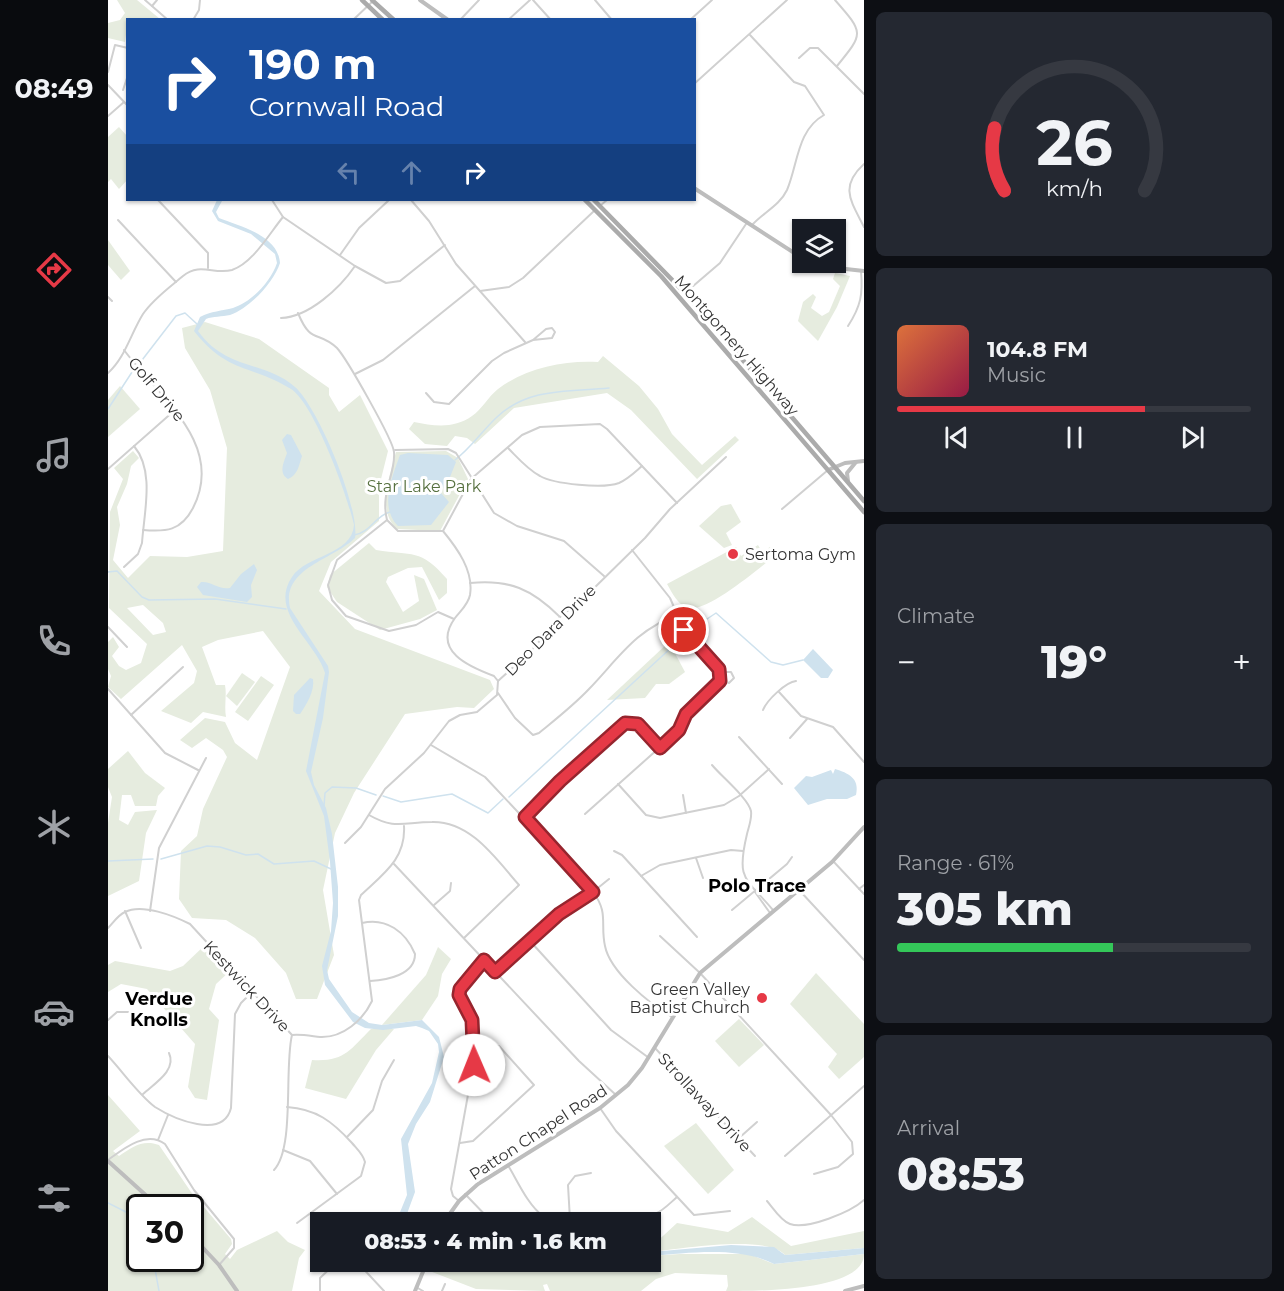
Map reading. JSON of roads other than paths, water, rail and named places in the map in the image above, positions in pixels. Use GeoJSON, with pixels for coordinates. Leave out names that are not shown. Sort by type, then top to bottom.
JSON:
{"type":"FeatureCollection","features":[{"type":"Feature","properties":{"kind":"main road"},"geometry":{"type":"LineString","coordinates":[[362,0],[381,18]]}},
{"type":"Feature","properties":{"kind":"main road"},"geometry":{"type":"LineString","coordinates":[[372,1],[392,18]]}},
{"type":"Feature","properties":{"kind":"main road","name":"Montgomery Highway"},"geometry":{"type":"LineString","coordinates":[[587,201],[598,208],[685,293],[831,468],[864,512]]}},
{"type":"Feature","properties":{"kind":"main road","name":"Montgomery Highway"},"geometry":{"type":"LineString","coordinates":[[594,201],[598,208],[831,468],[864,501]]}},
{"type":"Feature","properties":{"kind":"street"},"geometry":{"type":"LineString","coordinates":[[145,0],[166,18]]}},
{"type":"Feature","properties":{"kind":"street"},"geometry":{"type":"LineString","coordinates":[[153,6],[158,0]]}},
{"type":"Feature","properties":{"kind":"street"},"geometry":{"type":"LineString","coordinates":[[194,18],[199,10],[200,0]]}},
{"type":"Feature","properties":{"kind":"street"},"geometry":{"type":"LineString","coordinates":[[420,0],[445,18]]}},
{"type":"Feature","properties":{"kind":"street"},"geometry":{"type":"LineString","coordinates":[[462,18],[479,0]]}},
{"type":"Feature","properties":{"kind":"street"},"geometry":{"type":"LineString","coordinates":[[510,18],[532,0],[549,18]]}},
{"type":"Feature","properties":{"kind":"street"},"geometry":{"type":"LineString","coordinates":[[596,0],[610,18]]}},
{"type":"Feature","properties":{"kind":"street"},"geometry":{"type":"LineString","coordinates":[[692,18],[712,0]]}},
{"type":"Feature","properties":{"kind":"street"},"geometry":{"type":"LineString","coordinates":[[696,82],[787,0]]}},
{"type":"Feature","properties":{"kind":"street"},"geometry":{"type":"LineString","coordinates":[[835,0],[859,27],[862,34]]}},
{"type":"Feature","properties":{"kind":"street"},"geometry":{"type":"LineString","coordinates":[[355,18],[372,1]]}},
{"type":"Feature","properties":{"kind":"street"},"geometry":{"type":"LineString","coordinates":[[750,35],[794,82],[805,86],[824,116],[813,122],[805,133],[786,192],[751,226]]}},
{"type":"Feature","properties":{"kind":"street"},"geometry":{"type":"LineString","coordinates":[[108,72],[116,45],[126,48]]}},
{"type":"Feature","properties":{"kind":"street"},"geometry":{"type":"LineString","coordinates":[[837,66],[859,46]]}},
{"type":"Feature","properties":{"kind":"street"},"geometry":{"type":"LineString","coordinates":[[799,58],[810,48],[818,48],[864,94]]}},
{"type":"Feature","properties":{"kind":"street"},"geometry":{"type":"LineString","coordinates":[[123,90],[126,81]]}},
{"type":"Feature","properties":{"kind":"street"},"geometry":{"type":"LineString","coordinates":[[108,85],[124,102],[108,116]]}},
{"type":"Feature","properties":{"kind":"street"},"geometry":{"type":"LineString","coordinates":[[864,164],[855,172],[849,185],[850,198],[864,227]]}},
{"type":"Feature","properties":{"kind":"street"},"geometry":{"type":"LineString","coordinates":[[696,189],[792,252]]}},
{"type":"Feature","properties":{"kind":"street"},"geometry":{"type":"LineString","coordinates":[[159,201],[208,253],[208,268]]}},
{"type":"Feature","properties":{"kind":"street"},"geometry":{"type":"LineString","coordinates":[[273,201],[283,218],[383,282],[394,283],[446,245]]}},
{"type":"Feature","properties":{"kind":"street"},"geometry":{"type":"LineString","coordinates":[[340,255],[359,228],[387,201]]}},
{"type":"Feature","properties":{"kind":"street"},"geometry":{"type":"LineString","coordinates":[[412,201],[446,245],[456,264],[525,343]]}},
{"type":"Feature","properties":{"kind":"street"},"geometry":{"type":"LineString","coordinates":[[480,291],[509,287],[523,278],[606,201]]}},
{"type":"Feature","properties":{"kind":"street"},"geometry":{"type":"LineString","coordinates":[[108,373],[124,350],[146,310],[176,282],[191,271],[208,268],[227,271],[239,267],[283,218]]}},
{"type":"Feature","properties":{"kind":"street"},"geometry":{"type":"LineString","coordinates":[[118,220],[176,282]]}},
{"type":"Feature","properties":{"kind":"street"},"geometry":{"type":"LineString","coordinates":[[685,293],[720,263],[746,223]]}},
{"type":"Feature","properties":{"kind":"street"},"geometry":{"type":"LineString","coordinates":[[280,318],[298,313],[332,295],[355,266]]}},
{"type":"Feature","properties":{"kind":"street"},"geometry":{"type":"LineString","coordinates":[[846,270],[862,271],[863,297],[848,326]]}},
{"type":"Feature","properties":{"kind":"street"},"geometry":{"type":"LineString","coordinates":[[354,374],[383,360],[476,286]]}},
{"type":"Feature","properties":{"kind":"street"},"geometry":{"type":"LineString","coordinates":[[108,297],[112,301]]}},
{"type":"Feature","properties":{"kind":"street"},"geometry":{"type":"LineString","coordinates":[[298,313],[307,331],[338,350],[354,374],[395,450],[385,494],[387,520],[398,531],[443,531]]}},
{"type":"Feature","properties":{"kind":"street"},"geometry":{"type":"LineString","coordinates":[[426,393],[434,402],[449,404],[492,361],[525,343],[552,338],[555,332],[552,328],[546,329],[534,340]]}},
{"type":"Feature","properties":{"kind":"street","name":"Golf Drive"},"geometry":{"type":"LineString","coordinates":[[124,350],[175,410],[191,433],[200,456],[202,473],[193,508],[180,525],[167,531],[143,530]]}},
{"type":"Feature","properties":{"kind":"street"},"geometry":{"type":"LineString","coordinates":[[108,469],[175,410]]}},
{"type":"Feature","properties":{"kind":"street"},"geometry":{"type":"LineString","coordinates":[[443,531],[471,480],[522,435],[540,427],[600,424],[677,503]]}},
{"type":"Feature","properties":{"kind":"street"},"geometry":{"type":"LineString","coordinates":[[124,567],[140,549],[143,530],[146,469],[141,455],[134,446]]}},
{"type":"Feature","properties":{"kind":"street"},"geometry":{"type":"LineString","coordinates":[[508,448],[525,466],[540,476],[559,482],[614,484],[629,477],[642,466]]}},
{"type":"Feature","properties":{"kind":"street"},"geometry":{"type":"LineString","coordinates":[[395,450],[448,449],[463,461],[471,480],[488,505],[505,521],[564,541],[604,576]]}},
{"type":"Feature","properties":{"kind":"street","name":"Deo Dara Drive"},"geometry":{"type":"LineString","coordinates":[[470,583],[468,600],[454,619],[448,638],[454,656],[464,664],[494,676],[498,681],[531,651],[560,617],[586,596],[677,503],[726,457]]}},
{"type":"Feature","properties":{"kind":"street"},"geometry":{"type":"LineString","coordinates":[[782,509],[831,468],[864,461]]}},
{"type":"Feature","properties":{"kind":"street"},"geometry":{"type":"LineString","coordinates":[[849,485],[847,472],[857,462]]}},
{"type":"Feature","properties":{"kind":"street"},"geometry":{"type":"LineString","coordinates":[[387,520],[337,560],[328,585],[332,600],[346,616],[381,630],[410,627],[438,612],[454,619]]}},
{"type":"Feature","properties":{"kind":"street"},"geometry":{"type":"LineString","coordinates":[[443,531],[462,558],[470,583],[490,581],[508,584],[539,597],[560,617]]}},
{"type":"Feature","properties":{"kind":"street"},"geometry":{"type":"LineString","coordinates":[[632,550],[670,598],[688,636],[721,672],[731,672],[734,678],[729,683],[720,681]]}},
{"type":"Feature","properties":{"kind":"street"},"geometry":{"type":"LineString","coordinates":[[498,681],[498,693],[509,711],[528,732],[534,735],[580,698],[629,644],[649,627],[678,615]]}},
{"type":"Feature","properties":{"kind":"street"},"geometry":{"type":"LineString","coordinates":[[108,627],[126,647]]}},
{"type":"Feature","properties":{"kind":"street"},"geometry":{"type":"LineString","coordinates":[[131,715],[183,667]]}},
{"type":"Feature","properties":{"kind":"street"},"geometry":{"type":"LineString","coordinates":[[585,814],[679,730],[686,714],[720,681],[721,672]]}},
{"type":"Feature","properties":{"kind":"street"},"geometry":{"type":"LineString","coordinates":[[763,710],[778,692],[791,681],[796,681]]}},
{"type":"Feature","properties":{"kind":"street"},"geometry":{"type":"LineString","coordinates":[[108,689],[165,753],[198,770]]}},
{"type":"Feature","properties":{"kind":"street"},"geometry":{"type":"LineString","coordinates":[[778,692],[807,719],[828,724],[864,762]]}},
{"type":"Feature","properties":{"kind":"street"},"geometry":{"type":"LineString","coordinates":[[345,843],[369,815],[388,785],[431,745],[453,718],[477,712],[498,693]]}},
{"type":"Feature","properties":{"kind":"street"},"geometry":{"type":"LineString","coordinates":[[790,738],[807,719]]}},
{"type":"Feature","properties":{"kind":"street"},"geometry":{"type":"LineString","coordinates":[[525,817],[560,781],[625,723],[638,724],[660,748]]}},
{"type":"Feature","properties":{"kind":"street"},"geometry":{"type":"LineString","coordinates":[[739,737],[782,784]]}},
{"type":"Feature","properties":{"kind":"street"},"geometry":{"type":"LineString","coordinates":[[431,745],[479,772],[525,817],[593,892],[604,913],[604,943],[610,960],[649,1003],[673,1018]]}},
{"type":"Feature","properties":{"kind":"street"},"geometry":{"type":"LineString","coordinates":[[150,911],[159,848],[177,818],[198,770],[206,758]]}},
{"type":"Feature","properties":{"kind":"street"},"geometry":{"type":"LineString","coordinates":[[712,765],[748,805],[751,817],[741,868],[744,877],[771,911]]}},
{"type":"Feature","properties":{"kind":"street"},"geometry":{"type":"LineString","coordinates":[[618,784],[642,811],[654,818],[724,805],[739,796],[769,769]]}},
{"type":"Feature","properties":{"kind":"street"},"geometry":{"type":"LineString","coordinates":[[683,795],[686,813]]}},
{"type":"Feature","properties":{"kind":"street"},"geometry":{"type":"LineString","coordinates":[[369,815],[384,823],[404,826],[435,822],[465,830],[481,843],[519,885],[464,938]]}},
{"type":"Feature","properties":{"kind":"street","name":"Kestwick Drive"},"geometry":{"type":"LineString","coordinates":[[125,911],[137,909],[150,911],[190,924],[292,1035],[332,1036],[351,1026],[363,1016],[372,1000],[361,923],[361,895],[394,864],[403,846],[404,826]]}},
{"type":"Feature","properties":{"kind":"street","name":"Patton Chapel Road"},"geometry":{"type":"LineString","coordinates":[[451,1212],[465,1194],[507,1164],[600,1108],[616,1095],[649,1058],[700,973],[833,861],[864,827]]}},
{"type":"Feature","properties":{"kind":"street"},"geometry":{"type":"LineString","coordinates":[[641,876],[653,868],[731,850],[743,851]]}},
{"type":"Feature","properties":{"kind":"street"},"geometry":{"type":"LineString","coordinates":[[614,851],[622,855],[697,937]]}},
{"type":"Feature","properties":{"kind":"street"},"geometry":{"type":"LineString","coordinates":[[732,910],[788,864],[792,856]]}},
{"type":"Feature","properties":{"kind":"street"},"geometry":{"type":"LineString","coordinates":[[696,858],[703,878]]}},
{"type":"Feature","properties":{"kind":"street"},"geometry":{"type":"LineString","coordinates":[[833,861],[864,894]]}},
{"type":"Feature","properties":{"kind":"street"},"geometry":{"type":"LineString","coordinates":[[394,864],[579,1061],[616,1095]]}},
{"type":"Feature","properties":{"kind":"street"},"geometry":{"type":"LineString","coordinates":[[495,972],[559,914],[609,879]]}},
{"type":"Feature","properties":{"kind":"street"},"geometry":{"type":"LineString","coordinates":[[434,905],[450,891],[451,883]]}},
{"type":"Feature","properties":{"kind":"street"},"geometry":{"type":"LineString","coordinates":[[859,889],[864,885]]}},
{"type":"Feature","properties":{"kind":"street"},"geometry":{"type":"LineString","coordinates":[[798,889],[864,960]]}},
{"type":"Feature","properties":{"kind":"street"},"geometry":{"type":"LineString","coordinates":[[108,928],[125,911],[141,948]]}},
{"type":"Feature","properties":{"kind":"street"},"geometry":{"type":"LineString","coordinates":[[361,923],[381,921],[392,926],[415,954],[412,965],[398,976],[370,981]]}},
{"type":"Feature","properties":{"kind":"street"},"geometry":{"type":"LineString","coordinates":[[660,936],[700,973],[831,1115],[852,1142],[853,1154],[838,1167],[814,1174]]}},
{"type":"Feature","properties":{"kind":"street"},"geometry":{"type":"LineString","coordinates":[[530,941],[612,1030],[649,1058]]}},
{"type":"Feature","properties":{"kind":"street"},"geometry":{"type":"LineString","coordinates":[[459,1201],[453,1196],[451,1189],[474,1065],[475,1046],[472,1020],[459,995],[475,968],[484,960]]}},
{"type":"Feature","properties":{"kind":"street"},"geometry":{"type":"LineString","coordinates":[[108,1056],[153,1106],[168,1114],[206,1126],[220,1124],[226,1119],[231,1108],[235,1014],[240,1003],[252,992]]}},
{"type":"Feature","properties":{"kind":"street"},"geometry":{"type":"LineString","coordinates":[[108,1020],[117,1012],[130,1012]]}},
{"type":"Feature","properties":{"kind":"street"},"geometry":{"type":"LineString","coordinates":[[274,1170],[283,1150],[292,1035]]}},
{"type":"Feature","properties":{"kind":"street"},"geometry":{"type":"LineString","coordinates":[[460,1143],[473,1141],[534,1085],[500,1046],[475,1046]]}},
{"type":"Feature","properties":{"kind":"street","name":"Strollaway Drive"},"geometry":{"type":"LineString","coordinates":[[655,1048],[755,1156]]}},
{"type":"Feature","properties":{"kind":"street"},"geometry":{"type":"LineString","coordinates":[[143,1094],[169,1070],[171,1062],[169,1053]]}},
{"type":"Feature","properties":{"kind":"street"},"geometry":{"type":"LineString","coordinates":[[347,1137],[373,1110],[382,1081],[394,1060]]}},
{"type":"Feature","properties":{"kind":"street"},"geometry":{"type":"LineString","coordinates":[[784,1156],[864,1086]]}},
{"type":"Feature","properties":{"kind":"street"},"geometry":{"type":"LineString","coordinates":[[287,1107],[319,1113],[347,1137],[363,1156],[365,1169],[361,1176],[313,1212]]}},
{"type":"Feature","properties":{"kind":"street"},"geometry":{"type":"LineString","coordinates":[[600,1108],[616,1131],[677,1197],[699,1216],[730,1211]]}},
{"type":"Feature","properties":{"kind":"street"},"geometry":{"type":"LineString","coordinates":[[158,1140],[168,1114]]}},
{"type":"Feature","properties":{"kind":"street"},"geometry":{"type":"LineString","coordinates":[[739,1138],[757,1122]]}},
{"type":"Feature","properties":{"kind":"street"},"geometry":{"type":"LineString","coordinates":[[145,1194],[108,1160],[133,1143],[158,1140],[167,1148],[194,1190],[234,1239],[234,1248],[219,1265]]}},
{"type":"Feature","properties":{"kind":"street"},"geometry":{"type":"LineString","coordinates":[[283,1150],[310,1161],[337,1194]]}},
{"type":"Feature","properties":{"kind":"street"},"geometry":{"type":"LineString","coordinates":[[507,1164],[539,1212]]}},
{"type":"Feature","properties":{"kind":"street"},"geometry":{"type":"LineString","coordinates":[[570,1212],[568,1185],[574,1176],[591,1173]]}},
{"type":"Feature","properties":{"kind":"street"},"geometry":{"type":"LineString","coordinates":[[465,1194],[482,1212]]}},
{"type":"Feature","properties":{"kind":"street"},"geometry":{"type":"LineString","coordinates":[[656,1212],[677,1197]]}},
{"type":"Feature","properties":{"kind":"street"},"geometry":{"type":"LineString","coordinates":[[767,1201],[785,1221],[798,1225],[844,1214],[864,1200]]}},
{"type":"Feature","properties":{"kind":"street"},"geometry":{"type":"LineString","coordinates":[[297,1223],[310,1214]]}},
{"type":"Feature","properties":{"kind":"street"},"geometry":{"type":"LineString","coordinates":[[204,1249],[219,1265],[237,1291]]}},
{"type":"Feature","properties":{"kind":"street"},"geometry":{"type":"LineString","coordinates":[[320,1291],[320,1278],[326,1272]]}},
{"type":"Feature","properties":{"kind":"street"},"geometry":{"type":"LineString","coordinates":[[366,1272],[384,1291]]}},
{"type":"Feature","properties":{"kind":"street"},"geometry":{"type":"LineString","coordinates":[[423,1272],[416,1289],[423,1291]]}},
{"type":"Feature","properties":{"kind":"street"},"geometry":{"type":"LineString","coordinates":[[442,1291],[445,1284]]}},
{"type":"Feature","properties":{"kind":"street"},"geometry":{"type":"LineString","coordinates":[[845,1291],[864,1286]]}},
{"type":"Feature","properties":{"kind":"water"},"geometry":{"type":"Polygon","coordinates":[[[217,201],[222,201],[216,212],[219,218],[247,228],[265,239],[278,253],[280,263],[260,294],[245,307],[230,315],[206,319],[198,331],[221,353],[283,378],[304,398],[315,415],[336,459],[355,524],[355,538],[346,546],[311,566],[293,583],[289,594],[290,608],[328,666],[329,672],[323,718],[311,772],[314,785],[326,808],[332,834],[338,887],[338,916],[327,970],[329,979],[352,1012],[369,1023],[382,1025],[422,1020],[439,1037],[444,1057],[430,1102],[416,1124],[408,1144],[415,1192],[408,1212],[400,1212],[407,1195],[401,1139],[432,1083],[439,1052],[438,1044],[429,1031],[416,1026],[383,1030],[365,1028],[353,1022],[325,985],[322,966],[331,931],[333,903],[330,862],[324,816],[306,771],[325,673],[320,661],[296,626],[286,602],[286,590],[292,577],[307,564],[345,543],[354,525],[329,452],[310,412],[300,398],[291,389],[276,381],[229,362],[206,345],[194,331],[200,317],[233,308],[254,296],[270,277],[277,263],[275,254],[251,234],[218,221],[212,211],[217,201]]]}},
{"type":"Feature","properties":{"kind":"water"},"geometry":{"type":"Polygon","coordinates":[[[287,434],[291,435],[302,456],[296,472],[288,479],[282,471],[287,453],[282,440],[287,434]]]}},
{"type":"Feature","properties":{"kind":"water","name":"Star Lake Park"},"geometry":{"type":"Polygon","coordinates":[[[408,453],[448,455],[456,462],[448,482],[440,492],[449,502],[431,525],[398,526],[389,510],[389,492],[400,455],[408,453]]]}},
{"type":"Feature","properties":{"kind":"water"},"geometry":{"type":"Polygon","coordinates":[[[254,564],[257,570],[251,585],[252,597],[247,602],[203,595],[197,587],[201,582],[205,582],[222,588],[230,588],[241,574],[254,564]]]}},
{"type":"Feature","properties":{"kind":"water"},"geometry":{"type":"Polygon","coordinates":[[[813,649],[833,670],[828,678],[821,678],[803,660],[813,649]]]}},
{"type":"Feature","properties":{"kind":"water"},"geometry":{"type":"Polygon","coordinates":[[[310,678],[313,679],[311,693],[300,714],[296,714],[293,711],[294,695],[310,678]]]}},
{"type":"Feature","properties":{"kind":"water"},"geometry":{"type":"Polygon","coordinates":[[[835,769],[855,780],[856,795],[847,799],[827,799],[808,805],[794,788],[806,776],[812,777],[831,770],[833,774],[835,769]]]}},
{"type":"Feature","properties":{"kind":"water"},"geometry":{"type":"Polygon","coordinates":[[[731,1245],[774,1247],[785,1255],[864,1248],[864,1254],[774,1264],[760,1258],[730,1253],[698,1252],[661,1255],[661,1251],[731,1245]]]}},
{"type":"Feature","properties":{"kind":"waterway"},"geometry":{"type":"LineString","coordinates":[[139,364],[176,316],[185,313],[197,324]]}},
{"type":"Feature","properties":{"kind":"waterway"},"geometry":{"type":"LineString","coordinates":[[108,409],[134,369]]}},
{"type":"Feature","properties":{"kind":"waterway"},"geometry":{"type":"LineString","coordinates":[[455,460],[497,417],[522,400],[564,391],[609,388]]}},
{"type":"Feature","properties":{"kind":"waterway"},"geometry":{"type":"LineString","coordinates":[[354,535],[360,534],[390,512]]}},
{"type":"Feature","properties":{"kind":"waterway"},"geometry":{"type":"LineString","coordinates":[[108,572],[117,571],[142,597],[149,600],[215,599],[286,609]]}},
{"type":"Feature","properties":{"kind":"waterway"},"geometry":{"type":"LineString","coordinates":[[689,631],[716,613],[771,662],[783,665],[803,660]]}},
{"type":"Feature","properties":{"kind":"waterway"},"geometry":{"type":"LineString","coordinates":[[509,797],[685,635]]}},
{"type":"Feature","properties":{"kind":"waterway"},"geometry":{"type":"LineString","coordinates":[[324,806],[325,793],[332,787],[356,788],[376,795]]}},
{"type":"Feature","properties":{"kind":"waterway"},"geometry":{"type":"LineString","coordinates":[[383,796],[401,802],[452,794],[488,813],[503,799]]}},
{"type":"Feature","properties":{"kind":"waterway"},"geometry":{"type":"LineString","coordinates":[[161,859],[207,846],[220,847],[246,855],[258,854],[274,864],[314,861],[331,869]]}},
{"type":"Feature","properties":{"kind":"waterway"},"geometry":{"type":"LineString","coordinates":[[108,861],[153,859]]}},
{"type":"Feature","properties":{"kind":"waterway"},"geometry":{"type":"LineString","coordinates":[[108,1203],[126,1212]]}},
{"type":"Feature","properties":{"kind":"waterway"},"geometry":{"type":"LineString","coordinates":[[156,1272],[159,1291]]}},
{"type":"Feature","properties":{"kind":"place","name":"Sertoma Gym"},"geometry":{"type":"Point","coordinates":[733,554]}},
{"type":"Feature","properties":{"kind":"place","name":"Green Valley Baptist Church"},"geometry":{"type":"Point","coordinates":[762,998]}},
{"type":"Feature","properties":{"kind":"district","name":"Polo Trace"},"geometry":{"type":"Point","coordinates":[757,886]}},
{"type":"Feature","properties":{"kind":"district","name":"Verdue Knolls"},"geometry":{"type":"Point","coordinates":[159,1009]}}]}
